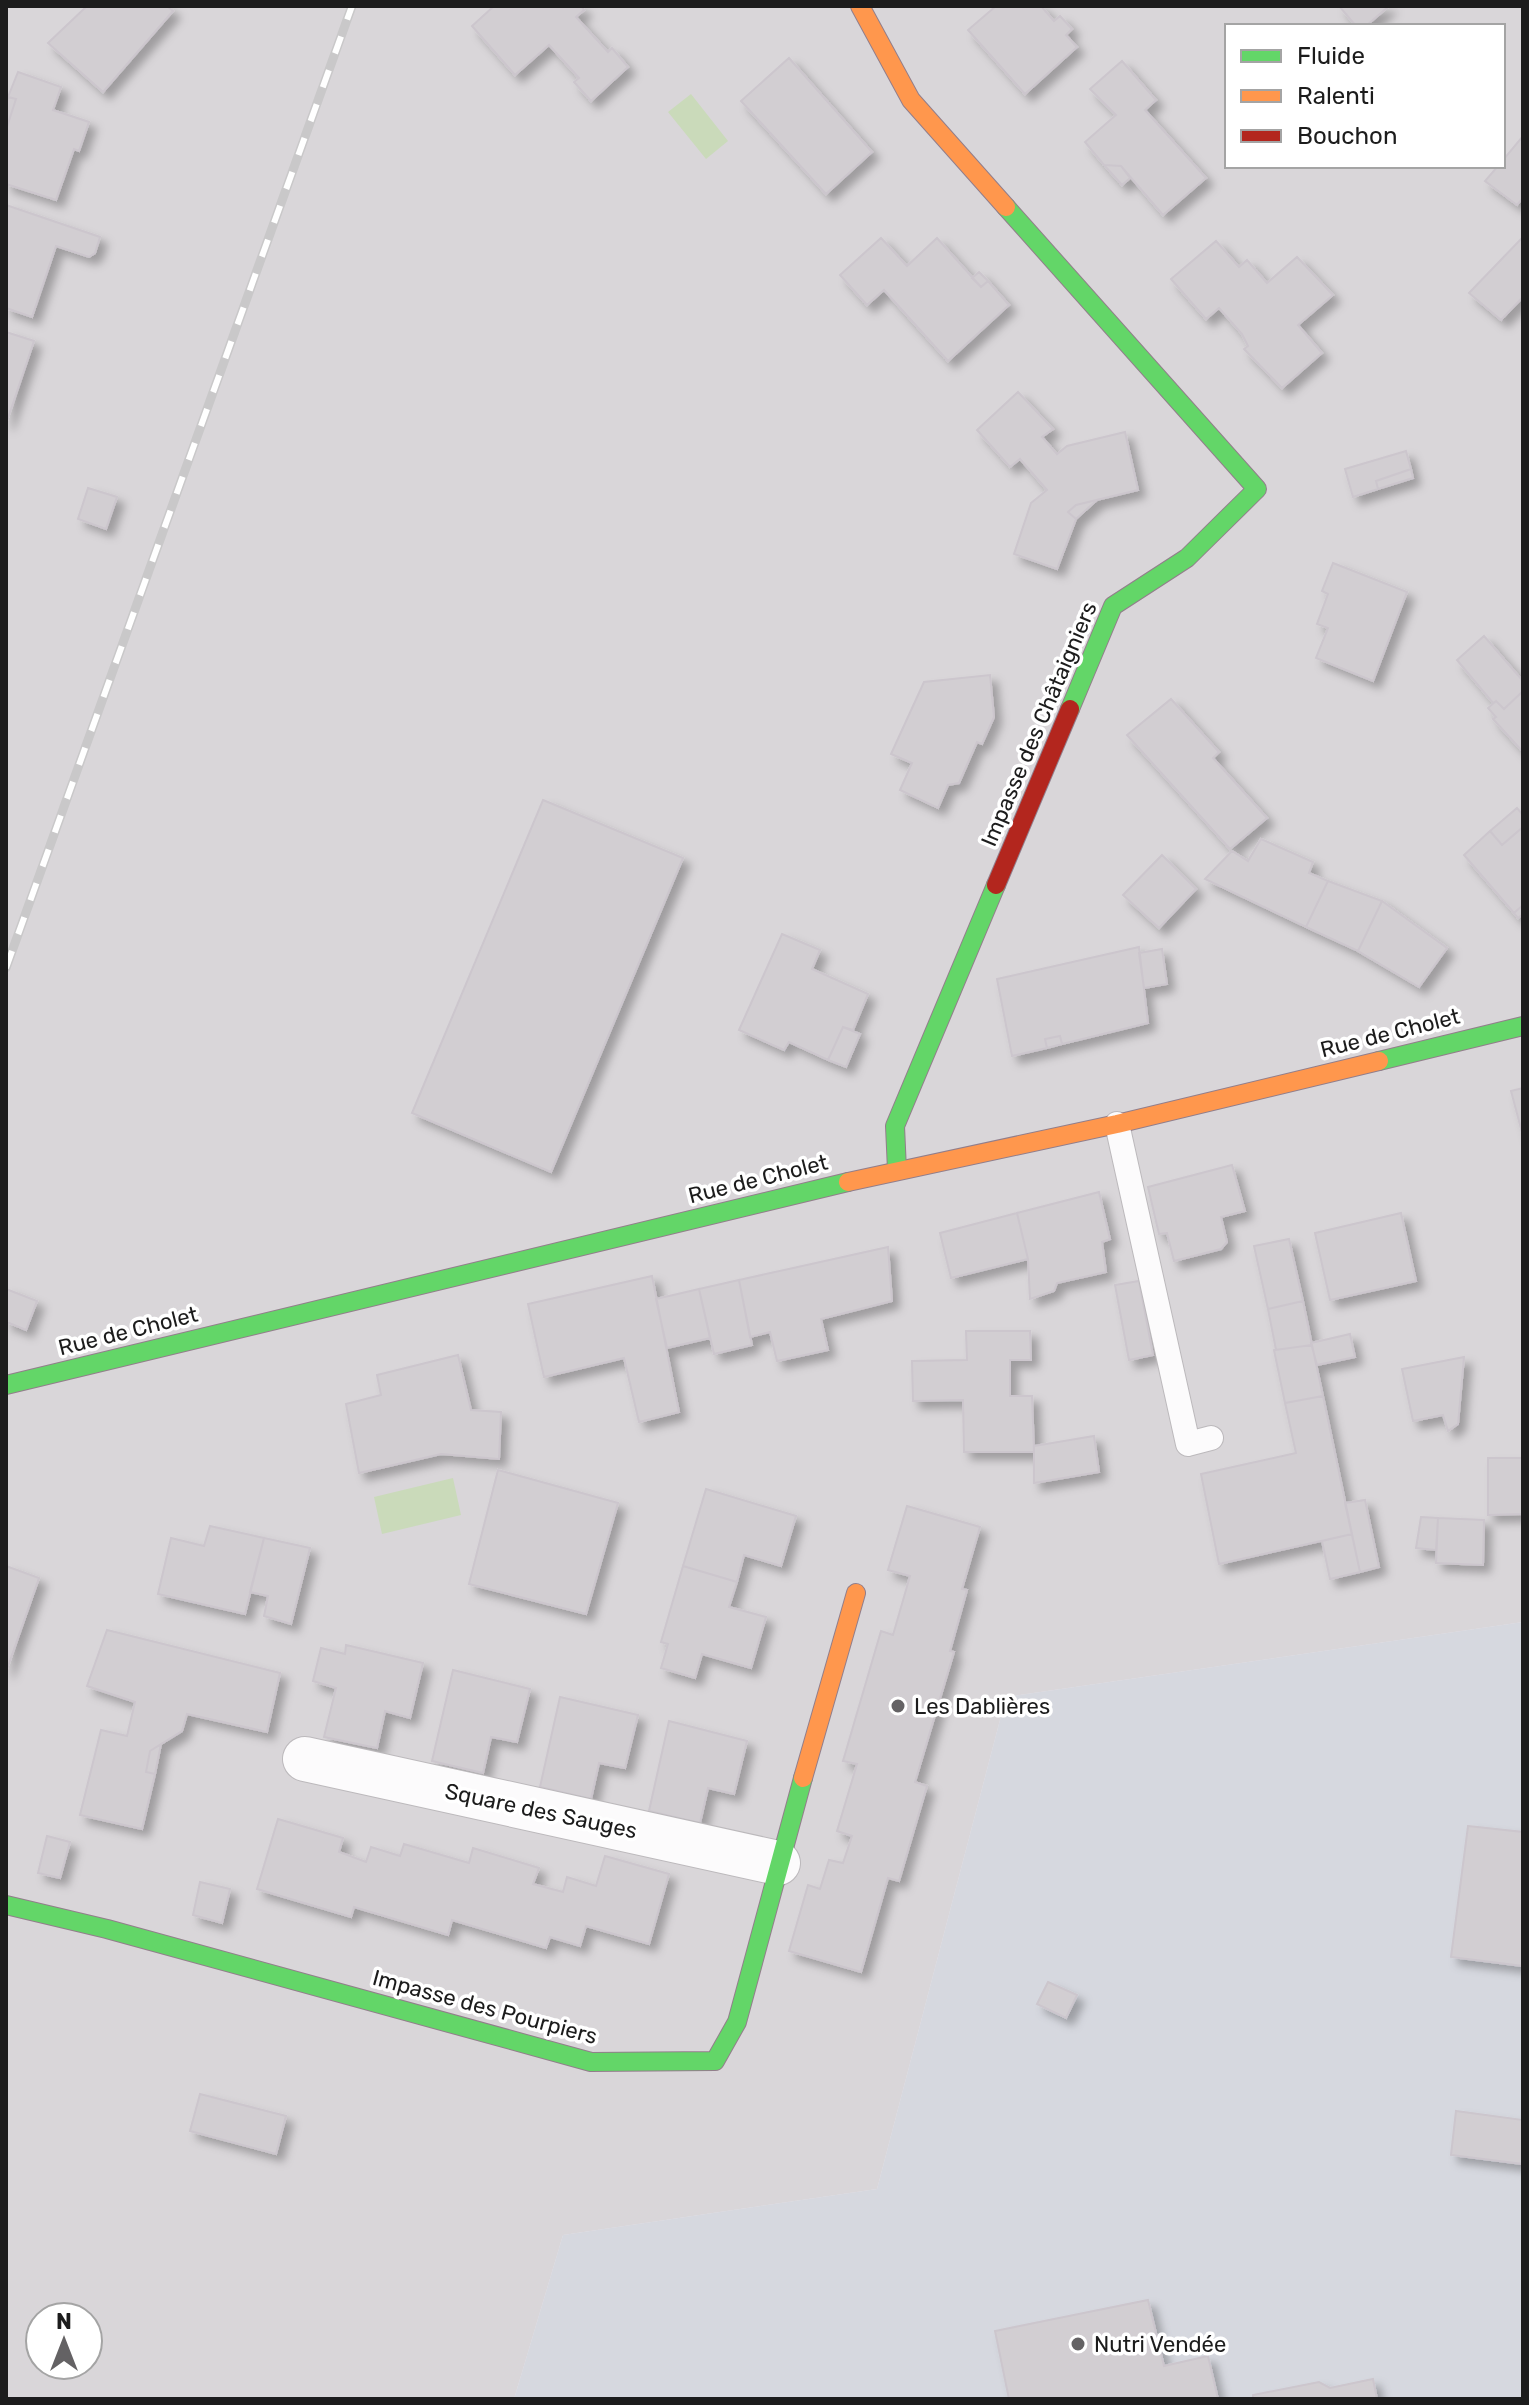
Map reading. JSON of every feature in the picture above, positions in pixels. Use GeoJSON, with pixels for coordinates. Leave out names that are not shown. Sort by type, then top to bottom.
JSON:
{"type":"FeatureCollection","features":[{"type":"Feature","properties":{"kind":"street","name":"Impasse des Châtaigniers"},"geometry":{"type":"LineString","coordinates":[[860,6],[911,100],[1257,489],[1187,558],[1113,606],[895,1126],[897,1170]]}},
{"type":"Feature","properties":{"kind":"street","name":"Rue de Cholet"},"geometry":{"type":"LineString","coordinates":[[6,1385],[897,1170],[1117,1124],[1523,1026]]}},
{"type":"Feature","properties":{"kind":"street","name":"Impasse des Pourpiers"},"geometry":{"type":"LineString","coordinates":[[6,1905],[107,1929],[591,2062],[715,2061],[737,2022],[778,1863],[856,1593]]}},
{"type":"Feature","properties":{"kind":"street","name":"Square des Sauges"},"geometry":{"type":"LineString","coordinates":[[305,1759],[778,1863]]}},
{"type":"Feature","properties":{"kind":"lane"},"geometry":{"type":"LineString","coordinates":[[1117,1124],[1188,1444],[1211,1438]]}},
{"type":"Feature","properties":{"kind":"shaded area"},"geometry":{"type":"Polygon","coordinates":[[[6,6],[1523,6],[1523,1622],[1006,1697],[877,2189],[563,2235],[514,2399],[6,2399],[6,6]]]}},
{"type":"Feature","properties":{"kind":"shaded area"},"geometry":{"type":"Polygon","coordinates":[[[691,94],[728,141],[706,159],[668,112],[691,94]]]}},
{"type":"Feature","properties":{"kind":"shaded area"},"geometry":{"type":"Polygon","coordinates":[[[453,1478],[461,1515],[382,1534],[374,1497],[453,1478]]]}},
{"type":"Feature","properties":{"kind":"shaded area"},"geometry":{"type":"Polygon","coordinates":[[[1523,1622],[1523,2399],[514,2399],[563,2235],[877,2189],[1006,1697],[1523,1622]]]}},
{"type":"Feature","properties":{"kind":"building"},"geometry":{"type":"Polygon","coordinates":[[[87,6],[167,6],[173,11],[103,92],[48,43],[87,6]]]}},
{"type":"Feature","properties":{"kind":"building"},"geometry":{"type":"Polygon","coordinates":[[[494,6],[581,6],[584,10],[576,17],[608,52],[612,48],[628,67],[591,101],[574,82],[579,78],[549,45],[515,75],[472,26],[494,6]]]}},
{"type":"Feature","properties":{"kind":"building"},"geometry":{"type":"Polygon","coordinates":[[[996,6],[1041,6],[1054,21],[1060,16],[1072,29],[1066,35],[1077,47],[1025,94],[968,30],[996,6]]]}},
{"type":"Feature","properties":{"kind":"building"},"geometry":{"type":"Polygon","coordinates":[[[1339,6],[1389,6],[1368,24],[1354,24],[1339,6]]]}},
{"type":"Feature","properties":{"kind":"building"},"geometry":{"type":"Polygon","coordinates":[[[789,58],[872,152],[826,194],[741,101],[789,58]]]}},
{"type":"Feature","properties":{"kind":"building"},"geometry":{"type":"Polygon","coordinates":[[[1122,61],[1156,100],[1145,110],[1206,178],[1163,215],[1121,166],[1104,165],[1085,142],[1116,115],[1090,89],[1122,61]]]}},
{"type":"Feature","properties":{"kind":"building"},"geometry":{"type":"Polygon","coordinates":[[[18,72],[61,87],[53,110],[89,122],[79,151],[74,149],[56,200],[6,184],[6,130],[16,99],[8,97],[18,72]]]}},
{"type":"Feature","properties":{"kind":"building"},"geometry":{"type":"Polygon","coordinates":[[[8,97],[16,99],[6,130],[6,105],[8,97]]]}},
{"type":"Feature","properties":{"kind":"building"},"geometry":{"type":"Polygon","coordinates":[[[1523,136],[1523,198],[1517,205],[1485,181],[1496,168],[1505,168],[1505,158],[1523,136]]]}},
{"type":"Feature","properties":{"kind":"building"},"geometry":{"type":"Polygon","coordinates":[[[1104,165],[1121,166],[1130,178],[1122,185],[1104,165]]]}},
{"type":"Feature","properties":{"kind":"building"},"geometry":{"type":"Polygon","coordinates":[[[6,205],[100,237],[95,253],[89,257],[56,246],[32,317],[6,308],[6,205]]]}},
{"type":"Feature","properties":{"kind":"building"},"geometry":{"type":"Polygon","coordinates":[[[881,238],[907,266],[937,238],[981,287],[988,281],[1009,305],[948,361],[884,290],[867,305],[840,275],[881,238]]]}},
{"type":"Feature","properties":{"kind":"building"},"geometry":{"type":"Polygon","coordinates":[[[1522,238],[1523,297],[1501,320],[1469,293],[1522,238]]]}},
{"type":"Feature","properties":{"kind":"building"},"geometry":{"type":"Polygon","coordinates":[[[1216,241],[1239,267],[1247,260],[1267,283],[1297,257],[1333,295],[1298,325],[1322,353],[1282,388],[1244,349],[1248,346],[1242,334],[1219,308],[1206,319],[1171,279],[1216,241]]]}},
{"type":"Feature","properties":{"kind":"building"},"geometry":{"type":"Polygon","coordinates":[[[979,272],[988,281],[981,287],[972,278],[979,272]]]}},
{"type":"Feature","properties":{"kind":"building"},"geometry":{"type":"Polygon","coordinates":[[[6,332],[34,341],[6,424],[6,332]]]}},
{"type":"Feature","properties":{"kind":"building"},"geometry":{"type":"Polygon","coordinates":[[[1018,392],[1053,429],[1042,437],[1057,454],[1067,446],[1125,432],[1138,490],[1076,505],[1068,512],[1076,519],[1057,569],[1014,554],[1031,503],[1047,490],[1020,459],[1010,467],[977,430],[1018,392]]]}},
{"type":"Feature","properties":{"kind":"building"},"geometry":{"type":"Polygon","coordinates":[[[1406,451],[1411,469],[1376,481],[1378,489],[1353,497],[1345,469],[1406,451]]]}},
{"type":"Feature","properties":{"kind":"building"},"geometry":{"type":"Polygon","coordinates":[[[1411,469],[1413,478],[1378,489],[1376,481],[1411,469]]]}},
{"type":"Feature","properties":{"kind":"building"},"geometry":{"type":"Polygon","coordinates":[[[88,488],[117,497],[106,529],[78,519],[88,488]]]}},
{"type":"Feature","properties":{"kind":"building"},"geometry":{"type":"Polygon","coordinates":[[[1097,500],[1076,519],[1068,512],[1076,505],[1097,500]]]}},
{"type":"Feature","properties":{"kind":"building"},"geometry":{"type":"Polygon","coordinates":[[[1333,563],[1407,592],[1373,681],[1316,658],[1328,628],[1317,624],[1328,594],[1322,591],[1333,563]]]}},
{"type":"Feature","properties":{"kind":"building"},"geometry":{"type":"Polygon","coordinates":[[[1484,636],[1523,681],[1523,691],[1504,709],[1496,701],[1493,703],[1457,660],[1484,636]]]}},
{"type":"Feature","properties":{"kind":"building"},"geometry":{"type":"Polygon","coordinates":[[[990,675],[994,717],[982,744],[977,742],[959,783],[948,785],[938,808],[900,790],[912,763],[891,754],[924,682],[990,675]]]}},
{"type":"Feature","properties":{"kind":"building"},"geometry":{"type":"Polygon","coordinates":[[[1523,691],[1523,752],[1493,719],[1496,717],[1488,708],[1496,701],[1504,709],[1523,691]]]}},
{"type":"Feature","properties":{"kind":"building"},"geometry":{"type":"Polygon","coordinates":[[[1171,699],[1219,752],[1213,758],[1267,818],[1230,849],[1127,735],[1171,699]]]}},
{"type":"Feature","properties":{"kind":"building"},"geometry":{"type":"Polygon","coordinates":[[[543,800],[683,858],[551,1172],[412,1113],[543,800]]]}},
{"type":"Feature","properties":{"kind":"building"},"geometry":{"type":"Polygon","coordinates":[[[1517,808],[1523,815],[1523,827],[1502,845],[1490,831],[1517,808]]]}},
{"type":"Feature","properties":{"kind":"building"},"geometry":{"type":"Polygon","coordinates":[[[1523,827],[1523,905],[1514,913],[1464,855],[1490,831],[1502,845],[1523,827]]]}},
{"type":"Feature","properties":{"kind":"building"},"geometry":{"type":"Polygon","coordinates":[[[1261,839],[1313,862],[1309,873],[1328,881],[1306,927],[1205,879],[1232,851],[1248,861],[1261,839]]]}},
{"type":"Feature","properties":{"kind":"building"},"geometry":{"type":"Polygon","coordinates":[[[1162,855],[1196,889],[1159,928],[1123,895],[1162,855]]]}},
{"type":"Feature","properties":{"kind":"building"},"geometry":{"type":"Polygon","coordinates":[[[1328,881],[1382,901],[1358,951],[1306,927],[1328,881]]]}},
{"type":"Feature","properties":{"kind":"building"},"geometry":{"type":"Polygon","coordinates":[[[1382,901],[1447,948],[1419,987],[1358,951],[1382,901]]]}},
{"type":"Feature","properties":{"kind":"building"},"geometry":{"type":"Polygon","coordinates":[[[1523,905],[1523,914],[1518,918],[1514,913],[1523,905]]]}},
{"type":"Feature","properties":{"kind":"building"},"geometry":{"type":"Polygon","coordinates":[[[782,934],[820,950],[812,969],[868,994],[853,1030],[843,1027],[828,1060],[789,1042],[784,1050],[739,1030],[782,934]]]}},
{"type":"Feature","properties":{"kind":"building"},"geometry":{"type":"Polygon","coordinates":[[[1139,947],[1148,1023],[1062,1044],[1060,1036],[1045,1039],[1047,1048],[1012,1056],[997,979],[1139,947]]]}},
{"type":"Feature","properties":{"kind":"building"},"geometry":{"type":"Polygon","coordinates":[[[1162,949],[1167,984],[1144,988],[1139,953],[1162,949]]]}},
{"type":"Feature","properties":{"kind":"building"},"geometry":{"type":"Polygon","coordinates":[[[843,1027],[860,1034],[846,1067],[828,1060],[843,1027]]]}},
{"type":"Feature","properties":{"kind":"building"},"geometry":{"type":"Polygon","coordinates":[[[1060,1036],[1062,1044],[1047,1048],[1045,1039],[1060,1036]]]}},
{"type":"Feature","properties":{"kind":"building"},"geometry":{"type":"Polygon","coordinates":[[[1523,1088],[1523,1136],[1511,1091],[1523,1088]]]}},
{"type":"Feature","properties":{"kind":"building"},"geometry":{"type":"Polygon","coordinates":[[[1232,1165],[1245,1211],[1221,1217],[1227,1242],[1221,1249],[1174,1261],[1167,1233],[1159,1234],[1148,1187],[1232,1165]]]}},
{"type":"Feature","properties":{"kind":"building"},"geometry":{"type":"Polygon","coordinates":[[[1099,1192],[1110,1239],[1102,1242],[1106,1272],[1057,1283],[1054,1291],[1030,1299],[1028,1259],[1017,1213],[1099,1192]]]}},
{"type":"Feature","properties":{"kind":"building"},"geometry":{"type":"Polygon","coordinates":[[[1017,1213],[1028,1259],[951,1278],[940,1233],[1017,1213]]]}},
{"type":"Feature","properties":{"kind":"building"},"geometry":{"type":"Polygon","coordinates":[[[1401,1213],[1416,1281],[1330,1300],[1315,1233],[1401,1213]]]}},
{"type":"Feature","properties":{"kind":"building"},"geometry":{"type":"Polygon","coordinates":[[[1289,1239],[1303,1301],[1268,1309],[1254,1246],[1289,1239]]]}},
{"type":"Feature","properties":{"kind":"building"},"geometry":{"type":"Polygon","coordinates":[[[888,1247],[892,1301],[821,1319],[828,1350],[777,1361],[770,1332],[750,1337],[739,1280],[888,1247]]]}},
{"type":"Feature","properties":{"kind":"building"},"geometry":{"type":"Polygon","coordinates":[[[652,1276],[679,1412],[639,1422],[624,1358],[544,1377],[528,1304],[652,1276]]]}},
{"type":"Feature","properties":{"kind":"building"},"geometry":{"type":"Polygon","coordinates":[[[739,1280],[752,1345],[714,1354],[699,1289],[739,1280]]]}},
{"type":"Feature","properties":{"kind":"building"},"geometry":{"type":"Polygon","coordinates":[[[1139,1281],[1153,1355],[1129,1360],[1115,1285],[1139,1281]]]}},
{"type":"Feature","properties":{"kind":"building"},"geometry":{"type":"Polygon","coordinates":[[[6,1289],[37,1301],[26,1330],[7,1322],[6,1325],[6,1289]]]}},
{"type":"Feature","properties":{"kind":"building"},"geometry":{"type":"Polygon","coordinates":[[[699,1289],[710,1338],[667,1348],[656,1299],[699,1289]]]}},
{"type":"Feature","properties":{"kind":"building"},"geometry":{"type":"Polygon","coordinates":[[[1303,1301],[1312,1345],[1276,1350],[1268,1309],[1303,1301]]]}},
{"type":"Feature","properties":{"kind":"building"},"geometry":{"type":"Polygon","coordinates":[[[966,1331],[1030,1331],[1031,1360],[1010,1360],[1010,1396],[1032,1396],[1034,1452],[964,1452],[963,1400],[913,1401],[912,1361],[967,1360],[966,1331]]]}},
{"type":"Feature","properties":{"kind":"building"},"geometry":{"type":"Polygon","coordinates":[[[1350,1334],[1355,1357],[1317,1365],[1311,1343],[1350,1334]]]}},
{"type":"Feature","properties":{"kind":"building"},"geometry":{"type":"Polygon","coordinates":[[[1312,1345],[1323,1396],[1285,1403],[1274,1350],[1312,1345]]]}},
{"type":"Feature","properties":{"kind":"building"},"geometry":{"type":"Polygon","coordinates":[[[458,1355],[471,1410],[501,1412],[499,1459],[441,1454],[359,1473],[346,1404],[381,1395],[377,1375],[458,1355]]]}},
{"type":"Feature","properties":{"kind":"building"},"geometry":{"type":"Polygon","coordinates":[[[1464,1357],[1458,1424],[1448,1431],[1443,1415],[1413,1421],[1402,1369],[1464,1357]]]}},
{"type":"Feature","properties":{"kind":"building"},"geometry":{"type":"Polygon","coordinates":[[[1323,1396],[1352,1534],[1219,1564],[1201,1474],[1296,1453],[1285,1403],[1323,1396]]]}},
{"type":"Feature","properties":{"kind":"building"},"geometry":{"type":"Polygon","coordinates":[[[1094,1436],[1099,1472],[1034,1483],[1034,1446],[1094,1436]]]}},
{"type":"Feature","properties":{"kind":"building"},"geometry":{"type":"Polygon","coordinates":[[[1488,1458],[1523,1458],[1523,1514],[1488,1515],[1488,1458]]]}},
{"type":"Feature","properties":{"kind":"building"},"geometry":{"type":"Polygon","coordinates":[[[498,1470],[618,1503],[586,1614],[469,1584],[498,1470]]]}},
{"type":"Feature","properties":{"kind":"building"},"geometry":{"type":"Polygon","coordinates":[[[706,1489],[796,1516],[781,1566],[744,1555],[737,1582],[683,1566],[706,1489]]]}},
{"type":"Feature","properties":{"kind":"building"},"geometry":{"type":"Polygon","coordinates":[[[1365,1500],[1379,1567],[1360,1572],[1345,1503],[1365,1500]]]}},
{"type":"Feature","properties":{"kind":"building","name":"Les Dablières"},"geometry":{"type":"Polygon","coordinates":[[[907,1506],[980,1527],[962,1589],[967,1590],[950,1651],[954,1652],[915,1782],[927,1786],[899,1881],[888,1878],[861,1972],[789,1951],[808,1885],[820,1889],[829,1860],[843,1863],[852,1836],[837,1831],[857,1764],[843,1761],[881,1631],[893,1635],[910,1576],[888,1570],[907,1506]]]}},
{"type":"Feature","properties":{"kind":"building"},"geometry":{"type":"Polygon","coordinates":[[[1421,1517],[1438,1518],[1436,1550],[1416,1548],[1421,1517]]]}},
{"type":"Feature","properties":{"kind":"building"},"geometry":{"type":"Polygon","coordinates":[[[1438,1518],[1484,1520],[1483,1565],[1436,1563],[1438,1518]]]}},
{"type":"Feature","properties":{"kind":"building"},"geometry":{"type":"Polygon","coordinates":[[[210,1526],[264,1538],[245,1614],[158,1594],[171,1538],[204,1546],[210,1526]]]}},
{"type":"Feature","properties":{"kind":"building"},"geometry":{"type":"Polygon","coordinates":[[[1352,1534],[1360,1572],[1330,1579],[1322,1541],[1352,1534]]]}},
{"type":"Feature","properties":{"kind":"building"},"geometry":{"type":"Polygon","coordinates":[[[264,1538],[310,1548],[291,1624],[264,1616],[268,1596],[250,1592],[264,1538]]]}},
{"type":"Feature","properties":{"kind":"building"},"geometry":{"type":"Polygon","coordinates":[[[6,1566],[39,1578],[6,1672],[6,1566]]]}},
{"type":"Feature","properties":{"kind":"building"},"geometry":{"type":"Polygon","coordinates":[[[683,1566],[737,1582],[729,1607],[766,1617],[751,1668],[702,1654],[695,1678],[661,1668],[668,1644],[661,1642],[683,1566]]]}},
{"type":"Feature","properties":{"kind":"building"},"geometry":{"type":"Polygon","coordinates":[[[107,1630],[280,1673],[267,1732],[187,1714],[182,1731],[150,1751],[146,1772],[155,1774],[142,1829],[80,1815],[101,1730],[127,1736],[135,1702],[87,1686],[107,1630]]]}},
{"type":"Feature","properties":{"kind":"building"},"geometry":{"type":"Polygon","coordinates":[[[346,1645],[423,1663],[410,1718],[385,1711],[377,1748],[324,1737],[336,1688],[313,1681],[321,1648],[345,1654],[346,1645]]]}},
{"type":"Feature","properties":{"kind":"building"},"geometry":{"type":"Polygon","coordinates":[[[453,1670],[530,1689],[517,1742],[491,1737],[483,1773],[432,1761],[453,1670]]]}},
{"type":"Feature","properties":{"kind":"building"},"geometry":{"type":"Polygon","coordinates":[[[560,1697],[638,1715],[625,1768],[599,1763],[591,1799],[540,1787],[560,1697]]]}},
{"type":"Feature","properties":{"kind":"building"},"geometry":{"type":"Polygon","coordinates":[[[669,1721],[747,1741],[734,1794],[708,1788],[700,1823],[649,1811],[669,1721]]]}},
{"type":"Feature","properties":{"kind":"building"},"geometry":{"type":"Polygon","coordinates":[[[161,1744],[155,1774],[146,1772],[150,1751],[161,1744]]]}},
{"type":"Feature","properties":{"kind":"building"},"geometry":{"type":"Polygon","coordinates":[[[278,1819],[343,1838],[339,1852],[366,1862],[371,1847],[400,1856],[404,1844],[469,1863],[473,1848],[539,1868],[533,1884],[563,1892],[567,1877],[596,1886],[605,1856],[669,1874],[649,1944],[586,1926],[580,1946],[550,1937],[546,1948],[452,1920],[448,1935],[354,1907],[351,1917],[257,1889],[278,1819]]]}},
{"type":"Feature","properties":{"kind":"building"},"geometry":{"type":"Polygon","coordinates":[[[1468,1826],[1523,1832],[1523,1966],[1451,1957],[1468,1826]]]}},
{"type":"Feature","properties":{"kind":"building"},"geometry":{"type":"Polygon","coordinates":[[[47,1836],[70,1842],[60,1878],[38,1873],[47,1836]]]}},
{"type":"Feature","properties":{"kind":"building"},"geometry":{"type":"Polygon","coordinates":[[[200,1882],[230,1889],[222,1923],[193,1915],[200,1882]]]}},
{"type":"Feature","properties":{"kind":"building"},"geometry":{"type":"Polygon","coordinates":[[[1048,1982],[1077,1995],[1066,2018],[1037,2004],[1048,1982]]]}},
{"type":"Feature","properties":{"kind":"building"},"geometry":{"type":"Polygon","coordinates":[[[200,2094],[286,2116],[276,2154],[190,2131],[200,2094]]]}},
{"type":"Feature","properties":{"kind":"building"},"geometry":{"type":"Polygon","coordinates":[[[1456,2111],[1523,2120],[1523,2164],[1451,2155],[1456,2111]]]}},
{"type":"Feature","properties":{"kind":"building","name":"Nutri Vendée"},"geometry":{"type":"Polygon","coordinates":[[[1148,2300],[1164,2366],[1208,2356],[1218,2399],[1009,2399],[995,2331],[1148,2300]]]}},
{"type":"Feature","properties":{"kind":"building"},"geometry":{"type":"Polygon","coordinates":[[[1373,2379],[1377,2399],[1253,2399],[1253,2395],[1319,2382],[1330,2388],[1373,2379]]]}},
{"type":"Feature","properties":{"kind":"railway"},"geometry":{"type":"LineString","coordinates":[[6,968],[352,6]]}},
{"type":"Feature","properties":{"kind":"traffic: fast"},"geometry":{"type":"LineString","coordinates":[[1006,207],[1257,489],[1187,558],[1113,606],[1070,709]]}},
{"type":"Feature","properties":{"kind":"traffic: fast"},"geometry":{"type":"LineString","coordinates":[[897,1170],[895,1126],[996,885]]}},
{"type":"Feature","properties":{"kind":"traffic: fast"},"geometry":{"type":"LineString","coordinates":[[1379,1061],[1523,1026]]}},
{"type":"Feature","properties":{"kind":"traffic: fast"},"geometry":{"type":"LineString","coordinates":[[6,1385],[848,1182]]}},
{"type":"Feature","properties":{"kind":"traffic: fast"},"geometry":{"type":"LineString","coordinates":[[6,1905],[107,1929],[591,2062],[715,2061],[737,2022],[803,1778]]}},
{"type":"Feature","properties":{"kind":"traffic: slow"},"geometry":{"type":"LineString","coordinates":[[860,6],[911,100],[1006,207]]}},
{"type":"Feature","properties":{"kind":"traffic: slow"},"geometry":{"type":"LineString","coordinates":[[848,1182],[1117,1124],[1379,1061]]}},
{"type":"Feature","properties":{"kind":"traffic: slow"},"geometry":{"type":"LineString","coordinates":[[803,1778],[856,1593]]}},
{"type":"Feature","properties":{"kind":"traffic: jam"},"geometry":{"type":"LineString","coordinates":[[996,885],[1070,709]]}},
{"type":"Feature","properties":{"kind":"place","name":"Les Dablières"},"geometry":{"type":"Point","coordinates":[898,1706]}},
{"type":"Feature","properties":{"kind":"place","name":"Nutri Vendée"},"geometry":{"type":"Point","coordinates":[1078,2344]}}]}
